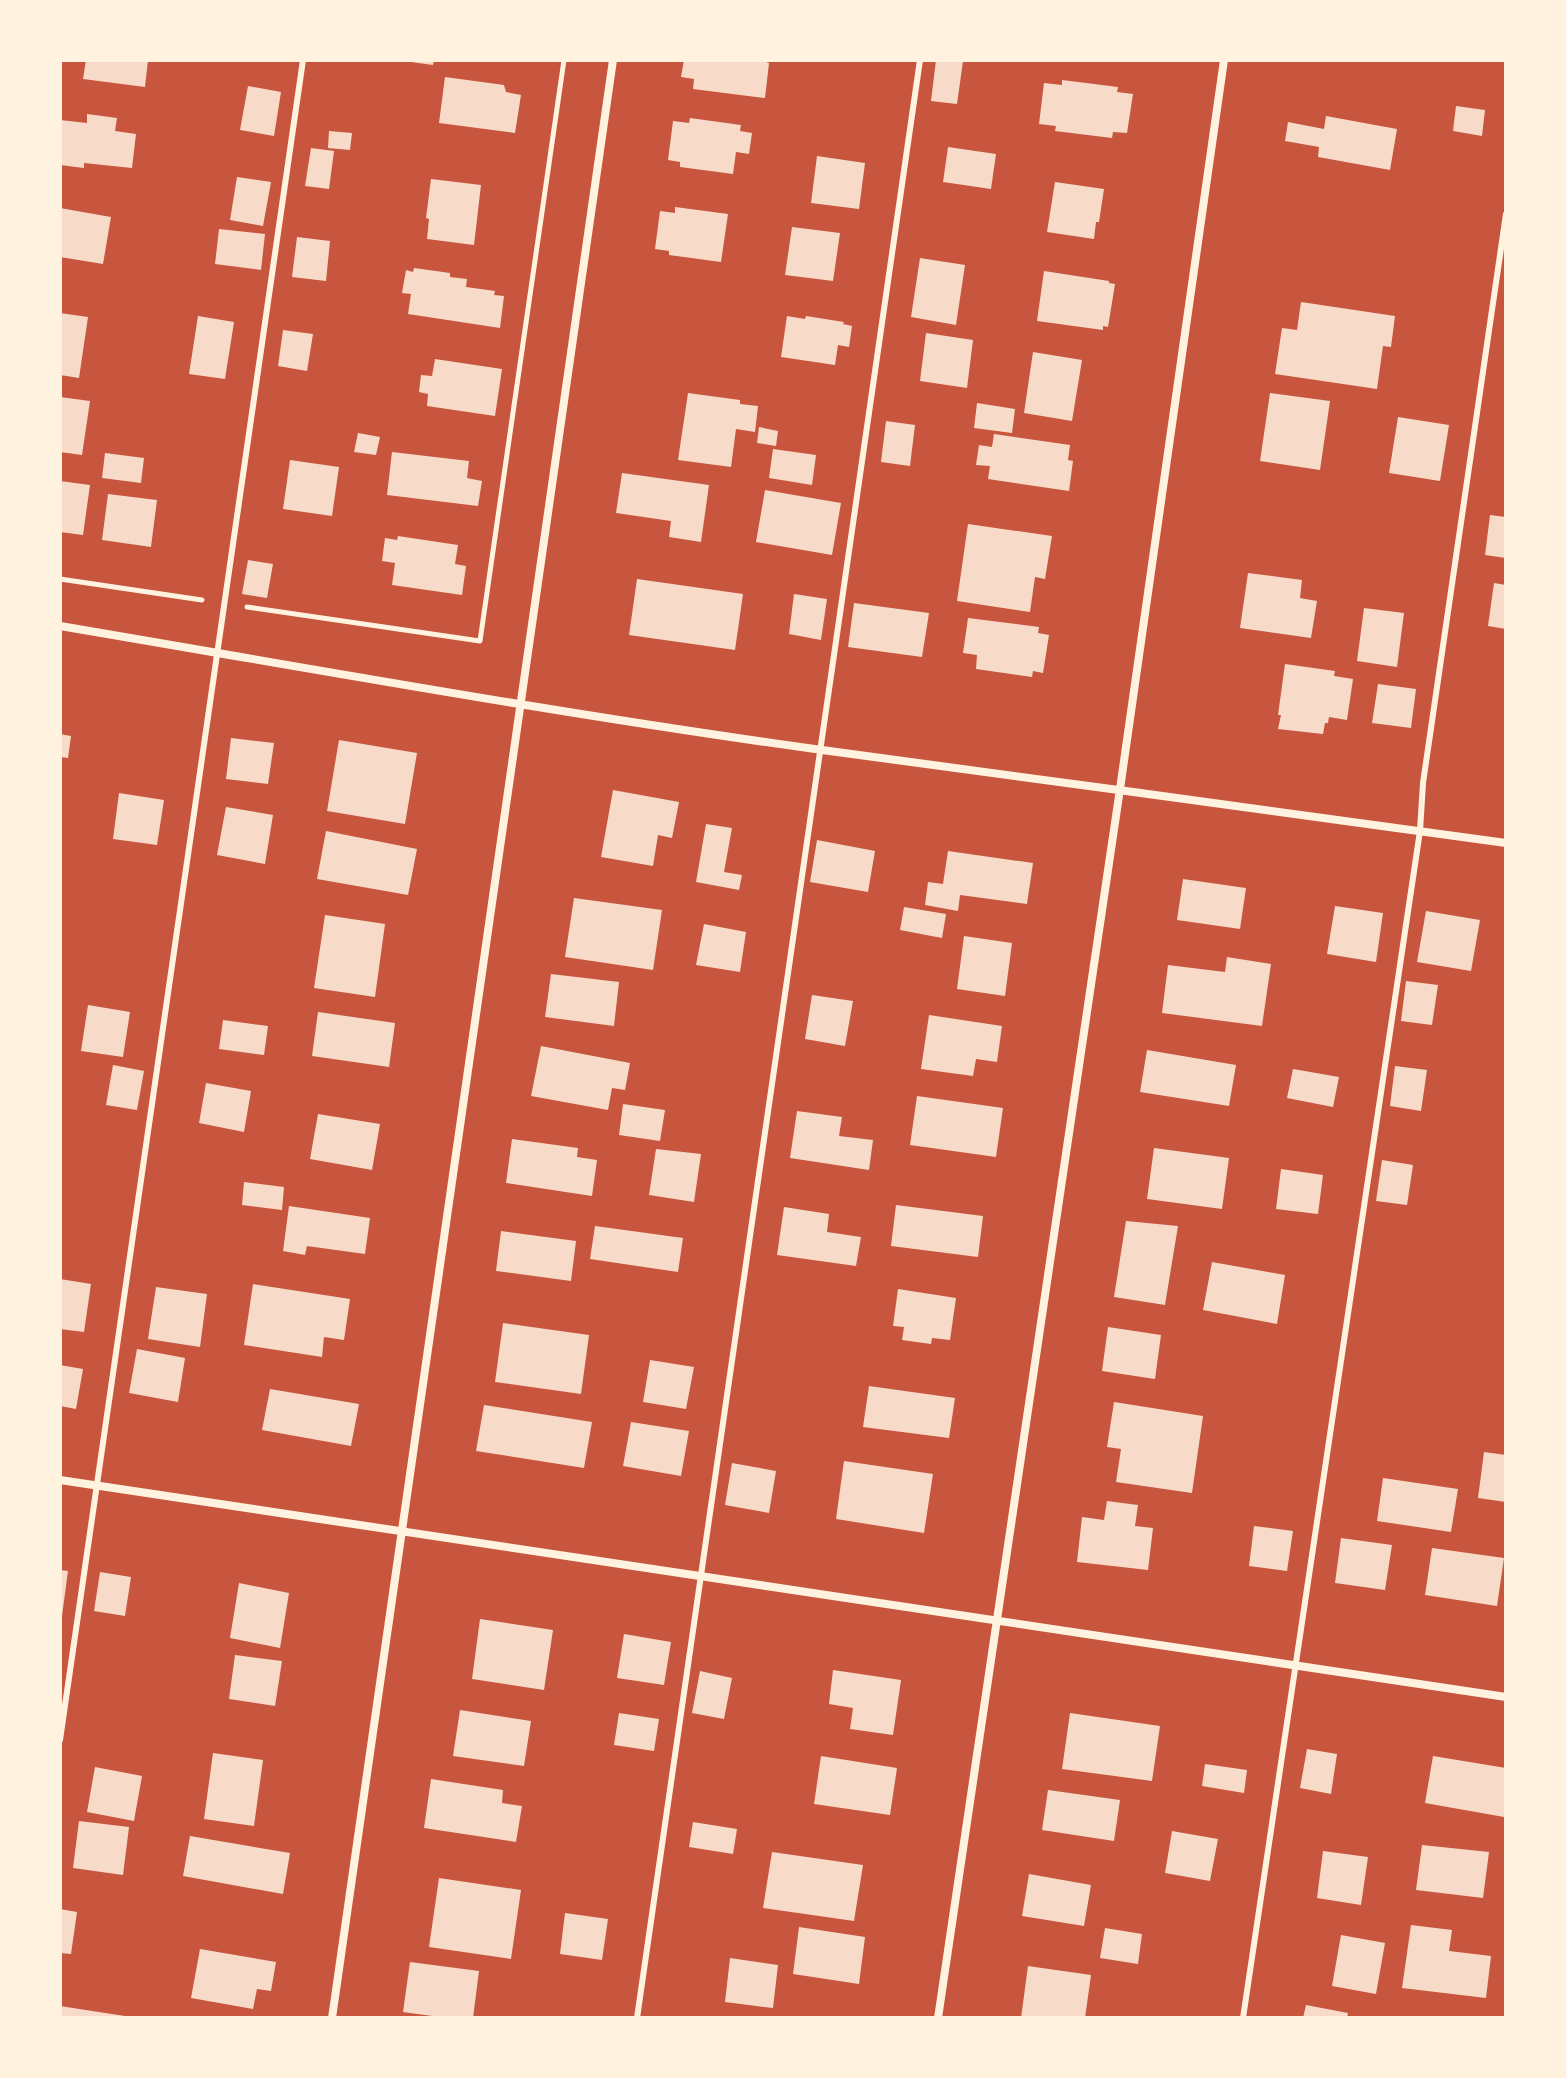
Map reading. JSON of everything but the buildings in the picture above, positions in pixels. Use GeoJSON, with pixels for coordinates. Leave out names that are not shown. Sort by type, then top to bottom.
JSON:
{"type":"FeatureCollection","features":[{"type":"Feature","properties":{"kind":"street"},"geometry":{"type":"LineString","coordinates":[[332,2018],[613,60]]}},
{"type":"Feature","properties":{"kind":"street"},"geometry":{"type":"LineString","coordinates":[[938,2018],[999,1620],[1224,60]]}},
{"type":"Feature","properties":{"kind":"street"},"geometry":{"type":"LineString","coordinates":[[60,626],[521,705],[820,750],[1506,843]]}},
{"type":"Feature","properties":{"kind":"street"},"geometry":{"type":"LineString","coordinates":[[60,1480],[1506,1697]]}},
{"type":"Feature","properties":{"kind":"lane"},"geometry":{"type":"LineString","coordinates":[[60,1740],[303,60]]}},
{"type":"Feature","properties":{"kind":"lane"},"geometry":{"type":"LineString","coordinates":[[637,2018],[920,60]]}},
{"type":"Feature","properties":{"kind":"lane"},"geometry":{"type":"LineString","coordinates":[[1243,2018],[1420,831],[1423,783],[1506,214]]}},
{"type":"Feature","properties":{"kind":"path"},"geometry":{"type":"LineString","coordinates":[[60,579],[480,641],[564,60]]}}]}
